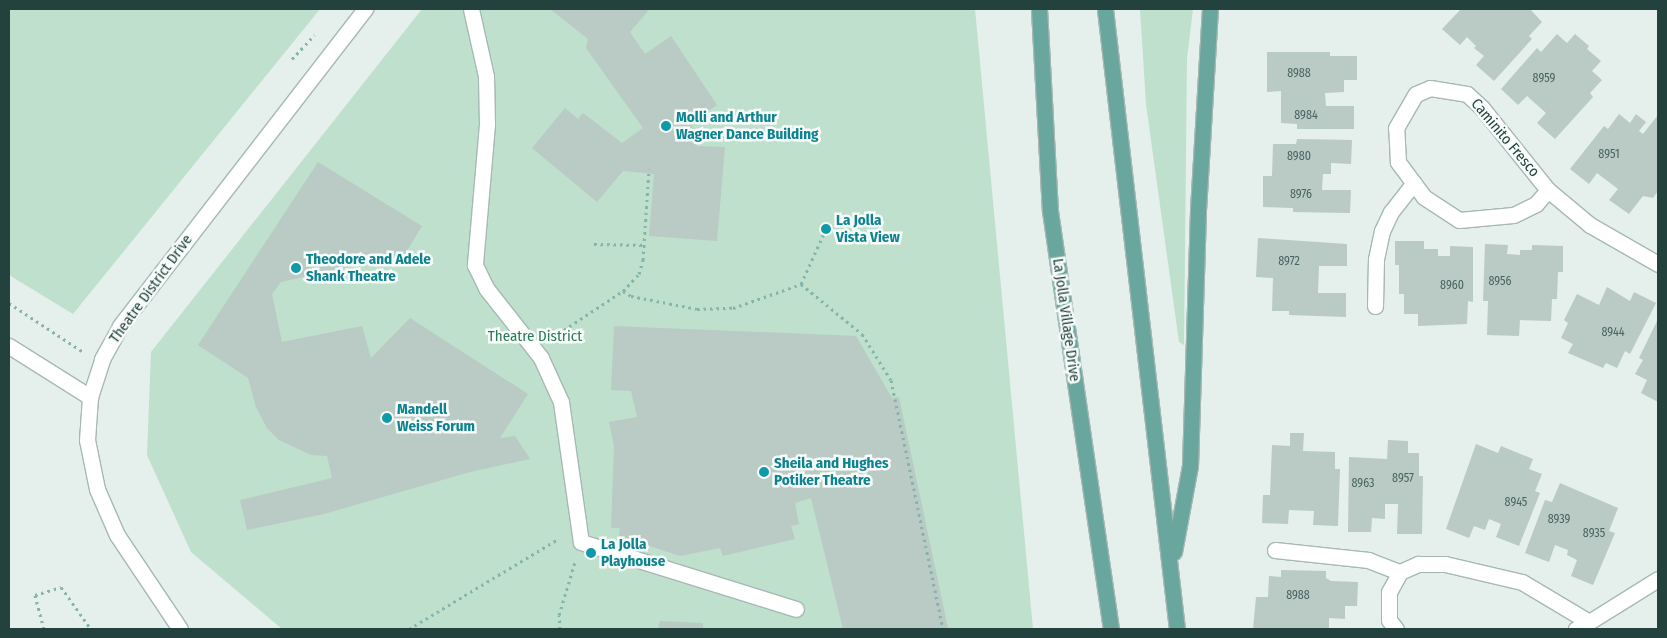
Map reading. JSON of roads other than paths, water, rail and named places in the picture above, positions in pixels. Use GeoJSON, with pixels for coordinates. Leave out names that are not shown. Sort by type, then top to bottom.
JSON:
{"type":"FeatureCollection","features":[{"type":"Feature","properties":{"kind":"main road"},"geometry":{"type":"LineString","coordinates":[[1035,9],[1039,26]]}},
{"type":"Feature","properties":{"kind":"main road","name":"La Jolla Village Drive"},"geometry":{"type":"LineString","coordinates":[[1039,9],[1050,210],[1111,629]]}},
{"type":"Feature","properties":{"kind":"main road"},"geometry":{"type":"LineString","coordinates":[[1105,9],[1178,629]]}},
{"type":"Feature","properties":{"kind":"main road"},"geometry":{"type":"LineString","coordinates":[[1172,568],[1190,466],[1198,200],[1210,9]]}},
{"type":"Feature","properties":{"kind":"street","name":"Theatre District Drive"},"geometry":{"type":"LineString","coordinates":[[180,629],[116,534],[96,489],[87,440],[90,397],[102,359],[120,326],[365,9]]}},
{"type":"Feature","properties":{"kind":"street"},"geometry":{"type":"LineString","coordinates":[[471,9],[486,76],[487,124],[474,265],[486,288],[541,358],[561,402],[581,542],[796,609]]}},
{"type":"Feature","properties":{"kind":"street","name":"Caminito Fresco"},"geometry":{"type":"LineString","coordinates":[[1548,190],[1536,204],[1512,215],[1459,220],[1424,198],[1398,162],[1396,128],[1416,94],[1430,88],[1468,94],[1482,108],[1548,190],[1590,225],[1658,264]]}},
{"type":"Feature","properties":{"kind":"street"},"geometry":{"type":"LineString","coordinates":[[1375,306],[1376,259],[1382,230],[1391,212],[1414,183]]}},
{"type":"Feature","properties":{"kind":"street"},"geometry":{"type":"LineString","coordinates":[[9,346],[90,397]]}},
{"type":"Feature","properties":{"kind":"street"},"geometry":{"type":"LineString","coordinates":[[1275,550],[1368,560],[1400,572]]}},
{"type":"Feature","properties":{"kind":"street"},"geometry":{"type":"LineString","coordinates":[[1396,629],[1389,620],[1387,603],[1389,592],[1400,572],[1410,565],[1445,564],[1522,582],[1583,625],[1658,579]]}},
{"type":"Feature","properties":{"kind":"place","name":"Molli and Arthur Wagner Dance Building"},"geometry":{"type":"Point","coordinates":[666,126]}},
{"type":"Feature","properties":{"kind":"place","name":"La Jolla Vista View"},"geometry":{"type":"Point","coordinates":[826,229]}},
{"type":"Feature","properties":{"kind":"place","name":"Theodore and Adele Shank Theatre"},"geometry":{"type":"Point","coordinates":[296,268]}},
{"type":"Feature","properties":{"kind":"place","name":"Mandell Weiss Forum"},"geometry":{"type":"Point","coordinates":[387,418]}},
{"type":"Feature","properties":{"kind":"place","name":"Sheila and Hughes Potiker Theatre"},"geometry":{"type":"Point","coordinates":[764,472]}},
{"type":"Feature","properties":{"kind":"place","name":"La Jolla Playhouse"},"geometry":{"type":"Point","coordinates":[591,553]}},
{"type":"Feature","properties":{"kind":"park label","name":"Theatre District"},"geometry":{"type":"Point","coordinates":[535,337]}}]}
